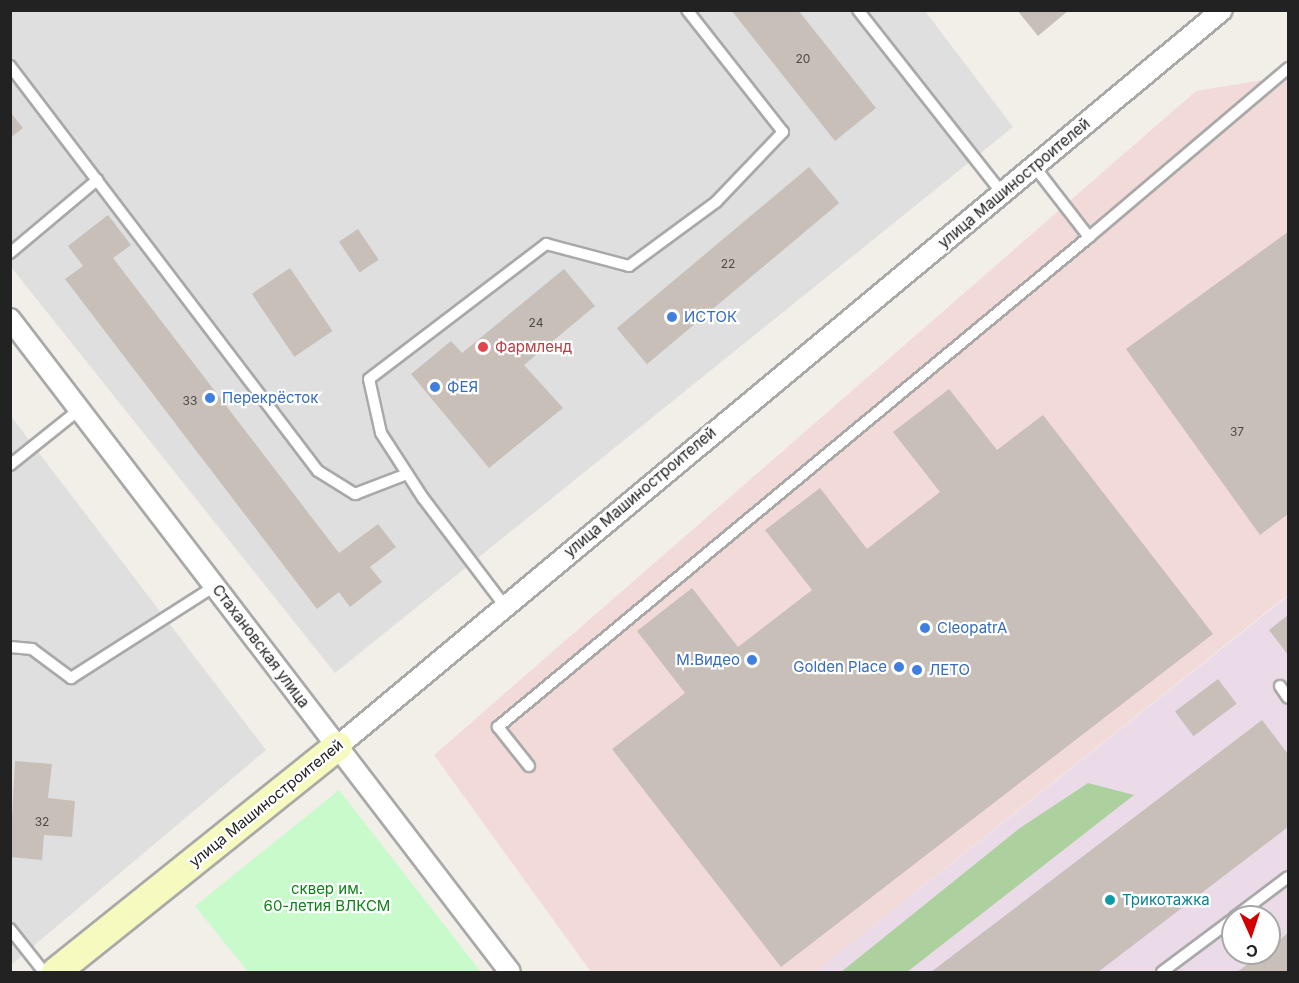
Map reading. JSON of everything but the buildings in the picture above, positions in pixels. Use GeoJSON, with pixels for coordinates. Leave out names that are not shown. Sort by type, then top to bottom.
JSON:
{"type":"FeatureCollection","features":[{"type":"Feature","properties":{"kind":"street","name":"улица Машиностроителей"},"geometry":{"type":"LineString","coordinates":[[56,972],[338,746],[504,605],[1222,10]]}},
{"type":"Feature","properties":{"kind":"street","name":"Стахановская улица"},"geometry":{"type":"LineString","coordinates":[[10,320],[510,972]]}},
{"type":"Feature","properties":{"kind":"lane"},"geometry":{"type":"LineString","coordinates":[[504,605],[407,474],[381,433],[369,379],[546,244],[629,266],[716,202],[783,132],[687,10]]}},
{"type":"Feature","properties":{"kind":"lane"},"geometry":{"type":"LineString","coordinates":[[858,10],[1002,193]]}},
{"type":"Feature","properties":{"kind":"lane"},"geometry":{"type":"LineString","coordinates":[[10,66],[318,471],[355,494],[407,474]]}},
{"type":"Feature","properties":{"kind":"lane"},"geometry":{"type":"LineString","coordinates":[[529,766],[498,727],[1089,237],[1288,68]]}},
{"type":"Feature","properties":{"kind":"lane"},"geometry":{"type":"LineString","coordinates":[[1034,166],[1089,237]]}},
{"type":"Feature","properties":{"kind":"lane"},"geometry":{"type":"LineString","coordinates":[[10,253],[98,180]]}},
{"type":"Feature","properties":{"kind":"lane"},"geometry":{"type":"LineString","coordinates":[[10,465],[80,409]]}},
{"type":"Feature","properties":{"kind":"lane"},"geometry":{"type":"LineString","coordinates":[[10,647],[32,649],[71,678],[215,586]]}},
{"type":"Feature","properties":{"kind":"lane"},"geometry":{"type":"LineString","coordinates":[[1280,686],[1288,698]]}},
{"type":"Feature","properties":{"kind":"lane"},"geometry":{"type":"LineString","coordinates":[[1251,905],[1288,877]]}},
{"type":"Feature","properties":{"kind":"lane"},"geometry":{"type":"LineString","coordinates":[[1162,972],[1221,928]]}},
{"type":"Feature","properties":{"kind":"lane"},"geometry":{"type":"LineString","coordinates":[[10,930],[44,972]]}},
{"type":"Feature","properties":{"kind":"shaded area"},"geometry":{"type":"Polygon","coordinates":[[[11,11],[925,11],[1013,127],[335,673],[11,267],[11,11]]]}},
{"type":"Feature","properties":{"kind":"shaded area"},"geometry":{"type":"Polygon","coordinates":[[[1288,76],[1288,595],[815,972],[591,972],[434,755],[1196,91],[1288,76]]]}},
{"type":"Feature","properties":{"kind":"shaded area"},"geometry":{"type":"Polygon","coordinates":[[[10,415],[266,750],[11,965],[10,965],[10,415]]]}},
{"type":"Feature","properties":{"kind":"shaded area"},"geometry":{"type":"Polygon","coordinates":[[[1288,596],[1288,972],[815,972],[1288,596]]]}},
{"type":"Feature","properties":{"kind":"green space"},"geometry":{"type":"Polygon","coordinates":[[[1088,783],[1134,795],[907,972],[841,972],[1020,828],[1088,783]]]}},
{"type":"Feature","properties":{"kind":"green space","name":"сквер им. 60-летия ВЛКСМ"},"geometry":{"type":"Polygon","coordinates":[[[339,790],[481,972],[248,972],[195,906],[339,790]]]}},
{"type":"Feature","properties":{"kind":"place","name":"ИСТОК"},"geometry":{"type":"Point","coordinates":[672,317]}},
{"type":"Feature","properties":{"kind":"place","name":"Фармленд"},"geometry":{"type":"Point","coordinates":[483,347]}},
{"type":"Feature","properties":{"kind":"place","name":"ФЕЯ"},"geometry":{"type":"Point","coordinates":[435,387]}},
{"type":"Feature","properties":{"kind":"place","name":"Перекрёсток"},"geometry":{"type":"Point","coordinates":[210,398]}},
{"type":"Feature","properties":{"kind":"place","name":"CleopatrA"},"geometry":{"type":"Point","coordinates":[925,628]}},
{"type":"Feature","properties":{"kind":"place","name":"М.Видео"},"geometry":{"type":"Point","coordinates":[752,660]}},
{"type":"Feature","properties":{"kind":"place","name":"Golden Place"},"geometry":{"type":"Point","coordinates":[899,667]}},
{"type":"Feature","properties":{"kind":"place","name":"ЛЕТО"},"geometry":{"type":"Point","coordinates":[917,670]}},
{"type":"Feature","properties":{"kind":"place","name":"Трикотажка"},"geometry":{"type":"Point","coordinates":[1110,900]}}]}
